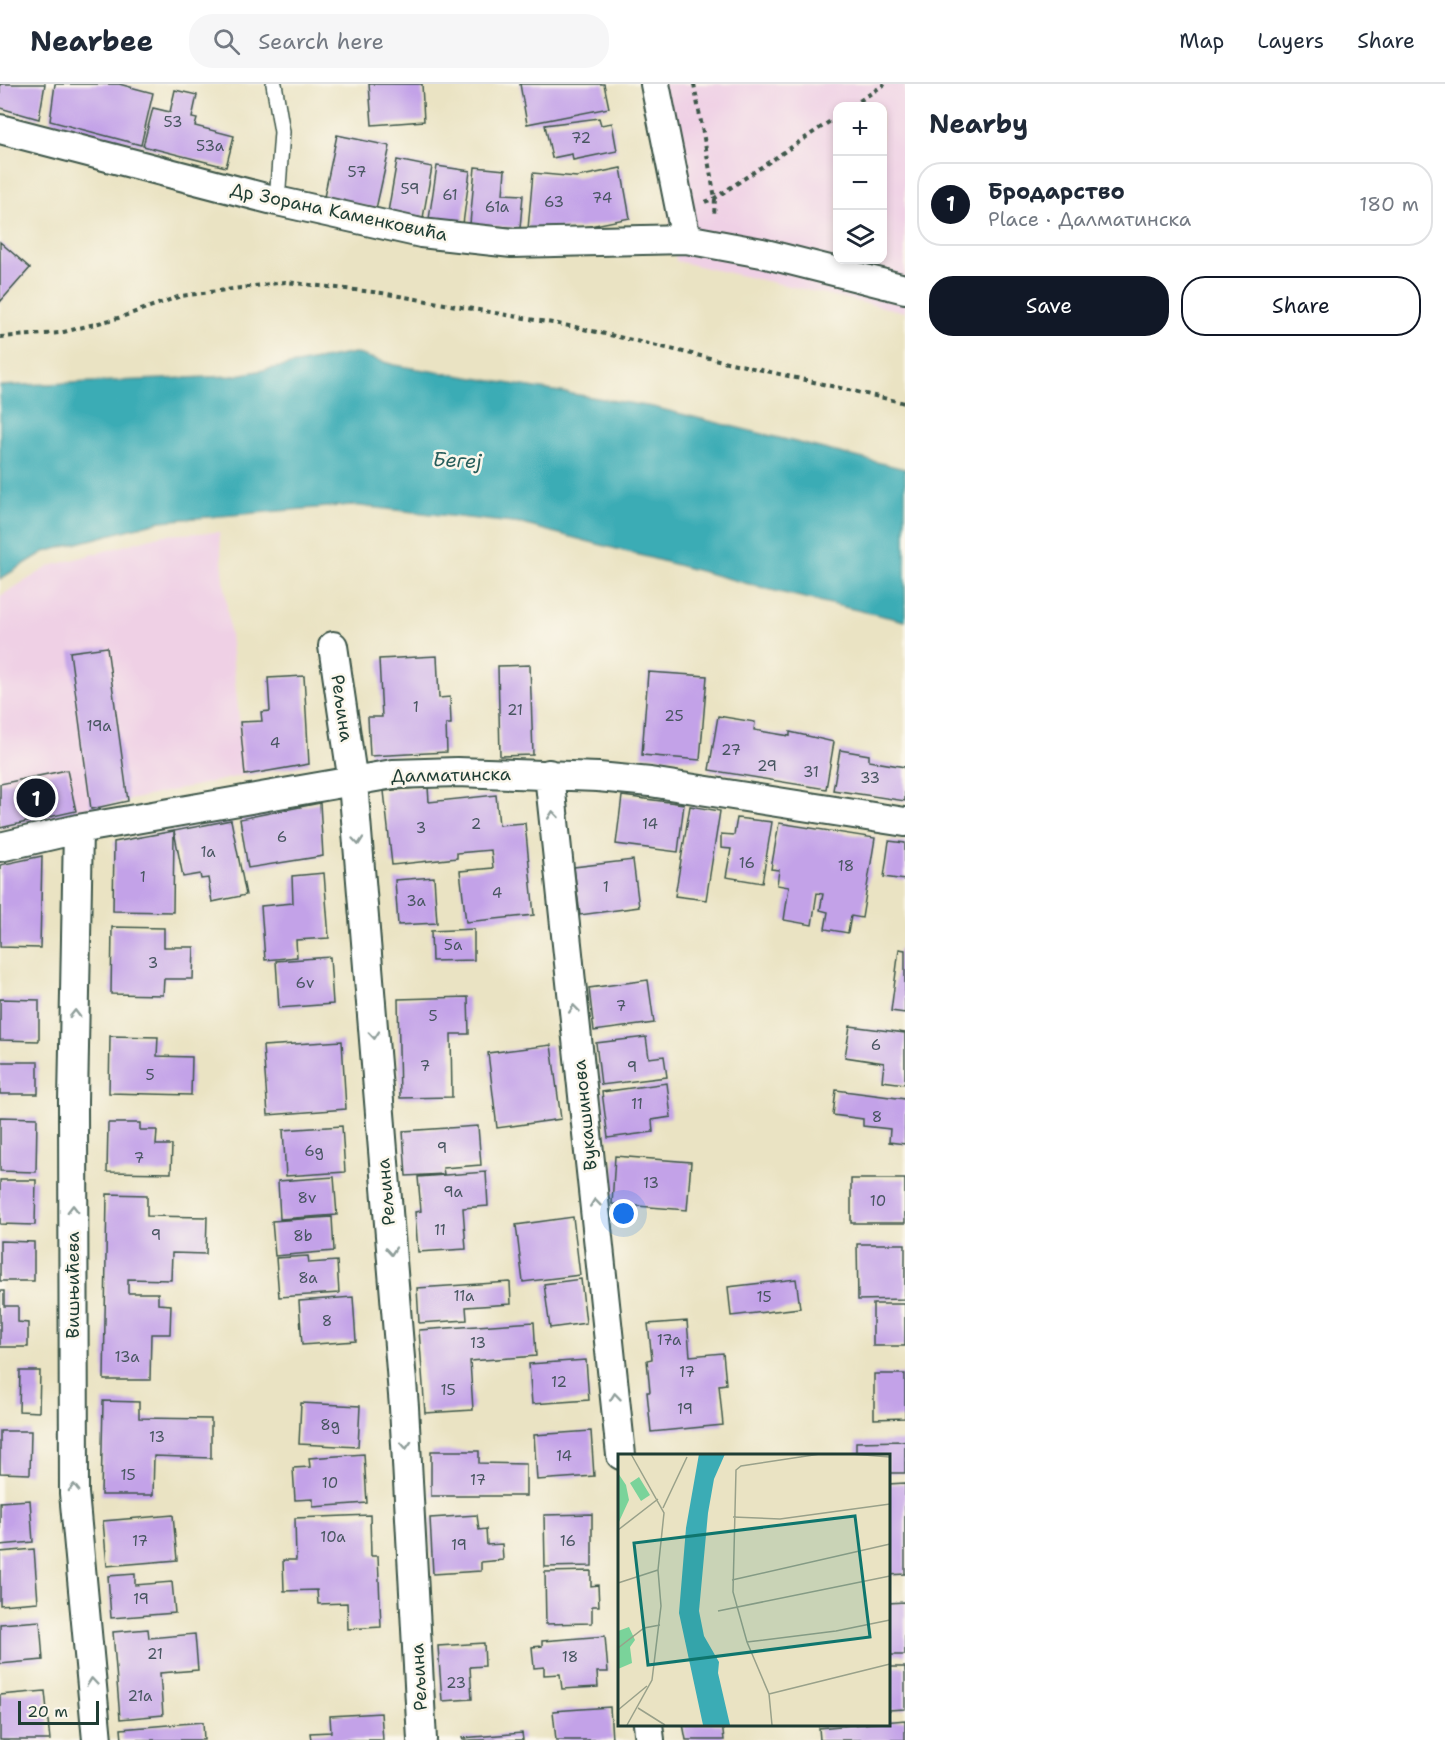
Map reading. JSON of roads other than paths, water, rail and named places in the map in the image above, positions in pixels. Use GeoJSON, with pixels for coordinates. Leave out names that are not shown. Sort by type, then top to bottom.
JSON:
{"type":"FeatureCollection","features":[{"type":"Feature","properties":{"kind":"street"},"geometry":{"type":"LineString","coordinates":[[655,84],[680,211],[699,241]]}},
{"type":"Feature","properties":{"kind":"street","name":"Др Зорана Каменковића"},"geometry":{"type":"LineString","coordinates":[[0,129],[277,201],[421,233],[512,243],[699,241],[762,253],[905,289]]}},
{"type":"Feature","properties":{"kind":"street","name":"Рељина"},"geometry":{"type":"LineString","coordinates":[[333,646],[353,783],[404,1407],[422,1740]]}},
{"type":"Feature","properties":{"kind":"street","name":"Далматинска"},"geometry":{"type":"LineString","coordinates":[[0,847],[78,829],[404,773],[457,771],[598,777],[694,788],[905,822]]}},
{"type":"Feature","properties":{"kind":"street","name":"Вукашинова"},"geometry":{"type":"LineString","coordinates":[[549,774],[621,1454]]}},
{"type":"Feature","properties":{"kind":"street","name":"Вишњићева"},"geometry":{"type":"LineString","coordinates":[[78,829],[73,1101],[74,1493],[97,1740]]}},
{"type":"Feature","properties":{"kind":"street"},"geometry":{"type":"LineString","coordinates":[[648,1725],[650,1740]]}},
{"type":"Feature","properties":{"kind":"lane"},"geometry":{"type":"LineString","coordinates":[[274,84],[282,132],[277,201]]}},
{"type":"Feature","properties":{"kind":"water","name":"Бегеј"},"geometry":{"type":"Polygon","coordinates":[[[354,353],[394,365],[653,407],[905,469],[905,621],[779,592],[522,524],[351,505],[161,521],[44,552],[0,579],[0,386],[232,376],[354,353]]]}},
{"type":"Feature","properties":{"kind":"place","name":"Бродарство"},"geometry":{"type":"Point","coordinates":[36,798]}}]}
